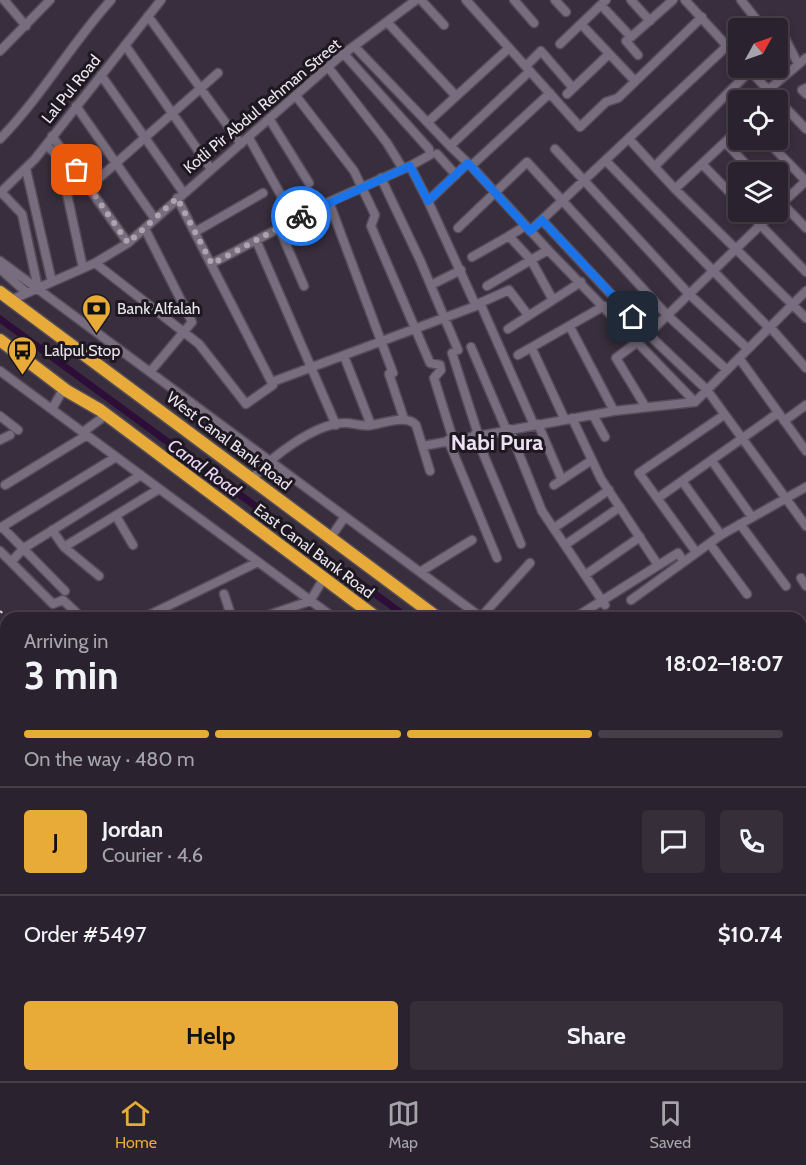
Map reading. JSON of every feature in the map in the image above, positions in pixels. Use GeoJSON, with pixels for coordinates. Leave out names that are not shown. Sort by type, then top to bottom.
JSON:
{"type":"FeatureCollection","features":[{"type":"Feature","properties":{"kind":"highway","name":"West Canal Bank Road"},"geometry":{"type":"LineString","coordinates":[[0,292],[430,612]]}},
{"type":"Feature","properties":{"kind":"highway","name":"East Canal Bank Road"},"geometry":{"type":"LineString","coordinates":[[0,340],[64,388],[106,415],[369,612]]}},
{"type":"Feature","properties":{"kind":"street"},"geometry":{"type":"LineString","coordinates":[[2,0],[26,26]]}},
{"type":"Feature","properties":{"kind":"street"},"geometry":{"type":"LineString","coordinates":[[0,51],[50,0]]}},
{"type":"Feature","properties":{"kind":"street"},"geometry":{"type":"LineString","coordinates":[[0,139],[18,120],[66,59],[78,38],[111,0]]}},
{"type":"Feature","properties":{"kind":"street","name":"Lal Pul Road"},"geometry":{"type":"LineString","coordinates":[[1,193],[26,169],[46,145],[161,0]]}},
{"type":"Feature","properties":{"kind":"street","name":"Kotli Pir Abdul Rehman Street"},"geometry":{"type":"LineString","coordinates":[[11,300],[94,263],[128,243],[328,67],[416,0]]}},
{"type":"Feature","properties":{"kind":"street"},"geometry":{"type":"LineString","coordinates":[[421,0],[444,26]]}},
{"type":"Feature","properties":{"kind":"street"},"geometry":{"type":"LineString","coordinates":[[466,0],[580,126],[606,102],[618,98],[702,18]]}},
{"type":"Feature","properties":{"kind":"street"},"geometry":{"type":"LineString","coordinates":[[514,0],[534,23]]}},
{"type":"Feature","properties":{"kind":"street"},"geometry":{"type":"LineString","coordinates":[[555,0],[566,12]]}},
{"type":"Feature","properties":{"kind":"street"},"geometry":{"type":"LineString","coordinates":[[631,0],[650,21]]}},
{"type":"Feature","properties":{"kind":"street"},"geometry":{"type":"LineString","coordinates":[[638,55],[626,41],[673,0]]}},
{"type":"Feature","properties":{"kind":"street"},"geometry":{"type":"LineString","coordinates":[[741,0],[755,18]]}},
{"type":"Feature","properties":{"kind":"street"},"geometry":{"type":"LineString","coordinates":[[472,257],[542,220],[727,46],[691,2]]}},
{"type":"Feature","properties":{"kind":"street"},"geometry":{"type":"LineString","coordinates":[[560,44],[603,3],[631,37]]}},
{"type":"Feature","properties":{"kind":"street"},"geometry":{"type":"LineString","coordinates":[[148,16],[241,144]]}},
{"type":"Feature","properties":{"kind":"street"},"geometry":{"type":"LineString","coordinates":[[388,23],[456,96]]}},
{"type":"Feature","properties":{"kind":"street"},"geometry":{"type":"LineString","coordinates":[[581,24],[635,81]]}},
{"type":"Feature","properties":{"kind":"street"},"geometry":{"type":"LineString","coordinates":[[775,90],[802,61],[788,42]]}},
{"type":"Feature","properties":{"kind":"street"},"geometry":{"type":"LineString","coordinates":[[125,45],[211,170]]}},
{"type":"Feature","properties":{"kind":"street"},"geometry":{"type":"LineString","coordinates":[[355,47],[695,402]]}},
{"type":"Feature","properties":{"kind":"street"},"geometry":{"type":"LineString","coordinates":[[428,122],[509,48]]}},
{"type":"Feature","properties":{"kind":"street"},"geometry":{"type":"LineString","coordinates":[[450,146],[528,69],[541,51],[570,91],[609,54]]}},
{"type":"Feature","properties":{"kind":"street"},"geometry":{"type":"LineString","coordinates":[[212,264],[328,202],[407,168],[430,155],[429,149],[344,54]]}},
{"type":"Feature","properties":{"kind":"street"},"geometry":{"type":"LineString","coordinates":[[328,67],[407,168],[428,201],[536,424],[558,483],[592,460]]}},
{"type":"Feature","properties":{"kind":"street"},"geometry":{"type":"LineString","coordinates":[[89,187],[218,73]]}},
{"type":"Feature","properties":{"kind":"street"},"geometry":{"type":"LineString","coordinates":[[94,263],[207,351],[246,404],[273,385],[195,232],[180,195],[145,138],[101,75]]}},
{"type":"Feature","properties":{"kind":"street"},"geometry":{"type":"LineString","coordinates":[[655,166],[739,78]]}},
{"type":"Feature","properties":{"kind":"street"},"geometry":{"type":"LineString","coordinates":[[755,78],[765,90]]}},
{"type":"Feature","properties":{"kind":"street"},"geometry":{"type":"LineString","coordinates":[[806,88],[802,90],[806,94]]}},
{"type":"Feature","properties":{"kind":"street"},"geometry":{"type":"LineString","coordinates":[[428,201],[550,93]]}},
{"type":"Feature","properties":{"kind":"street"},"geometry":{"type":"LineString","coordinates":[[296,96],[349,164],[375,215],[371,226],[430,363],[440,365],[441,370],[434,378],[450,440],[497,558]]}},
{"type":"Feature","properties":{"kind":"street"},"geometry":{"type":"LineString","coordinates":[[76,106],[155,219]]}},
{"type":"Feature","properties":{"kind":"street"},"geometry":{"type":"LineString","coordinates":[[788,112],[806,129]]}},
{"type":"Feature","properties":{"kind":"street"},"geometry":{"type":"LineString","coordinates":[[270,120],[309,183]]}},
{"type":"Feature","properties":{"kind":"street"},"geometry":{"type":"LineString","coordinates":[[52,136],[128,243]]}},
{"type":"Feature","properties":{"kind":"street"},"geometry":{"type":"LineString","coordinates":[[249,138],[287,206]]}},
{"type":"Feature","properties":{"kind":"street"},"geometry":{"type":"LineString","coordinates":[[629,139],[675,189],[736,246],[806,318]]}},
{"type":"Feature","properties":{"kind":"street"},"geometry":{"type":"LineString","coordinates":[[675,189],[728,139]]}},
{"type":"Feature","properties":{"kind":"street"},"geometry":{"type":"LineString","coordinates":[[725,142],[744,162]]}},
{"type":"Feature","properties":{"kind":"street"},"geometry":{"type":"LineString","coordinates":[[46,145],[59,157],[83,268]]}},
{"type":"Feature","properties":{"kind":"street"},"geometry":{"type":"LineString","coordinates":[[555,149],[688,293],[748,349]]}},
{"type":"Feature","properties":{"kind":"street"},"geometry":{"type":"LineString","coordinates":[[776,150],[806,181],[788,196]]}},
{"type":"Feature","properties":{"kind":"street"},"geometry":{"type":"LineString","coordinates":[[436,154],[456,175]]}},
{"type":"Feature","properties":{"kind":"street"},"geometry":{"type":"LineString","coordinates":[[606,161],[769,327],[806,368]]}},
{"type":"Feature","properties":{"kind":"street"},"geometry":{"type":"LineString","coordinates":[[458,228],[527,162],[666,314],[727,370]]}},
{"type":"Feature","properties":{"kind":"street"},"geometry":{"type":"LineString","coordinates":[[702,164],[728,191]]}},
{"type":"Feature","properties":{"kind":"street"},"geometry":{"type":"LineString","coordinates":[[26,169],[52,282]]}},
{"type":"Feature","properties":{"kind":"street"},"geometry":{"type":"LineString","coordinates":[[381,178],[445,319],[477,434],[520,544]]}},
{"type":"Feature","properties":{"kind":"street"},"geometry":{"type":"LineString","coordinates":[[1,193],[22,214],[37,288]]}},
{"type":"Feature","properties":{"kind":"street"},"geometry":{"type":"LineString","coordinates":[[195,232],[263,193]]}},
{"type":"Feature","properties":{"kind":"street"},"geometry":{"type":"LineString","coordinates":[[328,202],[393,373],[389,374],[404,419]]}},
{"type":"Feature","properties":{"kind":"street"},"geometry":{"type":"LineString","coordinates":[[788,211],[806,228]]}},
{"type":"Feature","properties":{"kind":"street"},"geometry":{"type":"LineString","coordinates":[[542,220],[648,334],[707,390],[806,526]]}},
{"type":"Feature","properties":{"kind":"street"},"geometry":{"type":"LineString","coordinates":[[757,222],[806,272]]}},
{"type":"Feature","properties":{"kind":"street"},"geometry":{"type":"LineString","coordinates":[[645,406],[616,358],[648,334],[711,270],[763,222]]}},
{"type":"Feature","properties":{"kind":"street"},"geometry":{"type":"LineString","coordinates":[[279,228],[304,286]]}},
{"type":"Feature","properties":{"kind":"street"},"geometry":{"type":"LineString","coordinates":[[145,229],[192,322],[150,372]]}},
{"type":"Feature","properties":{"kind":"street"},"geometry":{"type":"LineString","coordinates":[[509,236],[531,260],[553,300]]}},
{"type":"Feature","properties":{"kind":"street"},"geometry":{"type":"LineString","coordinates":[[256,240],[336,425]]}},
{"type":"Feature","properties":{"kind":"street"},"geometry":{"type":"LineString","coordinates":[[487,286],[548,250]]}},
{"type":"Feature","properties":{"kind":"street"},"geometry":{"type":"LineString","coordinates":[[0,261],[344,518],[475,612]]}},
{"type":"Feature","properties":{"kind":"street"},"geometry":{"type":"LineString","coordinates":[[0,269],[27,292]]}},
{"type":"Feature","properties":{"kind":"street"},"geometry":{"type":"LineString","coordinates":[[431,285],[461,270]]}},
{"type":"Feature","properties":{"kind":"street"},"geometry":{"type":"LineString","coordinates":[[508,329],[581,282]]}},
{"type":"Feature","properties":{"kind":"street"},"geometry":{"type":"LineString","coordinates":[[272,382],[445,319],[509,290],[528,315]]}},
{"type":"Feature","properties":{"kind":"street"},"geometry":{"type":"LineString","coordinates":[[423,446],[477,434],[614,411],[695,402],[806,291]]}},
{"type":"Feature","properties":{"kind":"street"},"geometry":{"type":"LineString","coordinates":[[518,355],[604,306]]}},
{"type":"Feature","properties":{"kind":"street"},"geometry":{"type":"LineString","coordinates":[[570,327],[614,411]]}},
{"type":"Feature","properties":{"kind":"street"},"geometry":{"type":"LineString","coordinates":[[471,347],[542,511],[604,603]]}},
{"type":"Feature","properties":{"kind":"street"},"geometry":{"type":"LineString","coordinates":[[534,353],[568,419],[609,490],[658,565]]}},
{"type":"Feature","properties":{"kind":"street"},"geometry":{"type":"LineString","coordinates":[[344,356],[371,426]]}},
{"type":"Feature","properties":{"kind":"street"},"geometry":{"type":"LineString","coordinates":[[739,358],[806,452]]}},
{"type":"Feature","properties":{"kind":"street"},"geometry":{"type":"LineString","coordinates":[[0,371],[326,612]]}},
{"type":"Feature","properties":{"kind":"street"},"geometry":{"type":"LineString","coordinates":[[52,409],[64,388]]}},
{"type":"Feature","properties":{"kind":"street"},"geometry":{"type":"LineString","coordinates":[[784,421],[806,405]]}},
{"type":"Feature","properties":{"kind":"street"},"geometry":{"type":"LineString","coordinates":[[658,498],[778,413]]}},
{"type":"Feature","properties":{"kind":"street"},"geometry":{"type":"LineString","coordinates":[[5,485],[85,434],[106,415]]}},
{"type":"Feature","properties":{"kind":"street"},"geometry":{"type":"LineString","coordinates":[[593,415],[605,437]]}},
{"type":"Feature","properties":{"kind":"street"},"geometry":{"type":"LineString","coordinates":[[696,552],[639,474],[724,415]]}},
{"type":"Feature","properties":{"kind":"street"},"geometry":{"type":"LineString","coordinates":[[0,440],[14,432],[1,417]]}},
{"type":"Feature","properties":{"kind":"street"},"geometry":{"type":"LineString","coordinates":[[252,479],[268,460],[308,435],[346,423],[363,427],[404,419],[416,425],[430,471]]}},
{"type":"Feature","properties":{"kind":"street"},"geometry":{"type":"LineString","coordinates":[[64,591],[1,528],[116,457]]}},
{"type":"Feature","properties":{"kind":"street"},"geometry":{"type":"LineString","coordinates":[[712,461],[752,517]]}},
{"type":"Feature","properties":{"kind":"street"},"geometry":{"type":"LineString","coordinates":[[11,562],[23,549],[141,475]]}},
{"type":"Feature","properties":{"kind":"street"},"geometry":{"type":"LineString","coordinates":[[682,481],[721,535]]}},
{"type":"Feature","properties":{"kind":"street"},"geometry":{"type":"LineString","coordinates":[[631,600],[721,535],[806,487]]}},
{"type":"Feature","properties":{"kind":"street"},"geometry":{"type":"LineString","coordinates":[[64,547],[159,489]]}},
{"type":"Feature","properties":{"kind":"street"},"geometry":{"type":"LineString","coordinates":[[554,528],[609,490]]}},
{"type":"Feature","properties":{"kind":"street"},"geometry":{"type":"LineString","coordinates":[[565,545],[620,507]]}},
{"type":"Feature","properties":{"kind":"street"},"geometry":{"type":"LineString","coordinates":[[116,516],[133,545]]}},
{"type":"Feature","properties":{"kind":"street"},"geometry":{"type":"LineString","coordinates":[[331,537],[344,518]]}},
{"type":"Feature","properties":{"kind":"street"},"geometry":{"type":"LineString","coordinates":[[740,524],[786,586]]}},
{"type":"Feature","properties":{"kind":"street"},"geometry":{"type":"LineString","coordinates":[[52,530],[64,547],[99,576]]}},
{"type":"Feature","properties":{"kind":"street"},"geometry":{"type":"LineString","coordinates":[[585,575],[640,537]]}},
{"type":"Feature","properties":{"kind":"street"},"geometry":{"type":"LineString","coordinates":[[420,572],[472,540]]}},
{"type":"Feature","properties":{"kind":"street"},"geometry":{"type":"LineString","coordinates":[[710,543],[747,594]]}},
{"type":"Feature","properties":{"kind":"street"},"geometry":{"type":"LineString","coordinates":[[0,552],[53,604],[63,600],[76,612]]}},
{"type":"Feature","properties":{"kind":"street"},"geometry":{"type":"LineString","coordinates":[[585,612],[604,603],[678,553],[684,562]]}},
{"type":"Feature","properties":{"kind":"street"},"geometry":{"type":"LineString","coordinates":[[155,612],[258,562]]}},
{"type":"Feature","properties":{"kind":"street"},"geometry":{"type":"LineString","coordinates":[[486,612],[530,563]]}},
{"type":"Feature","properties":{"kind":"street"},"geometry":{"type":"LineString","coordinates":[[282,612],[310,601],[324,578]]}},
{"type":"Feature","properties":{"kind":"street"},"geometry":{"type":"LineString","coordinates":[[224,594],[230,612]]}},
{"type":"Feature","properties":{"kind":"waterway","name":"Canal Road"},"geometry":{"type":"LineString","coordinates":[[0,319],[400,612]]}},
{"type":"Feature","properties":{"kind":"way so far"},"geometry":{"type":"LineString","coordinates":[[77,170],[128,243],[177,198],[212,264],[301,216]]}},
{"type":"Feature","properties":{"kind":"place","name":"Bank Alfalah"},"geometry":{"type":"Point","coordinates":[96,334]}},
{"type":"Feature","properties":{"kind":"place","name":"Lalpul Stop"},"geometry":{"type":"Point","coordinates":[23,376]}},
{"type":"Feature","properties":{"kind":"district","name":"Nabi Pura"},"geometry":{"type":"Point","coordinates":[497,442]}},
{"type":"Feature","properties":{"kind":"route"},"geometry":{"type":"LineString","coordinates":[[301,216],[410,166],[428,201],[468,163],[530,231],[542,220],[633,317]]}}]}
